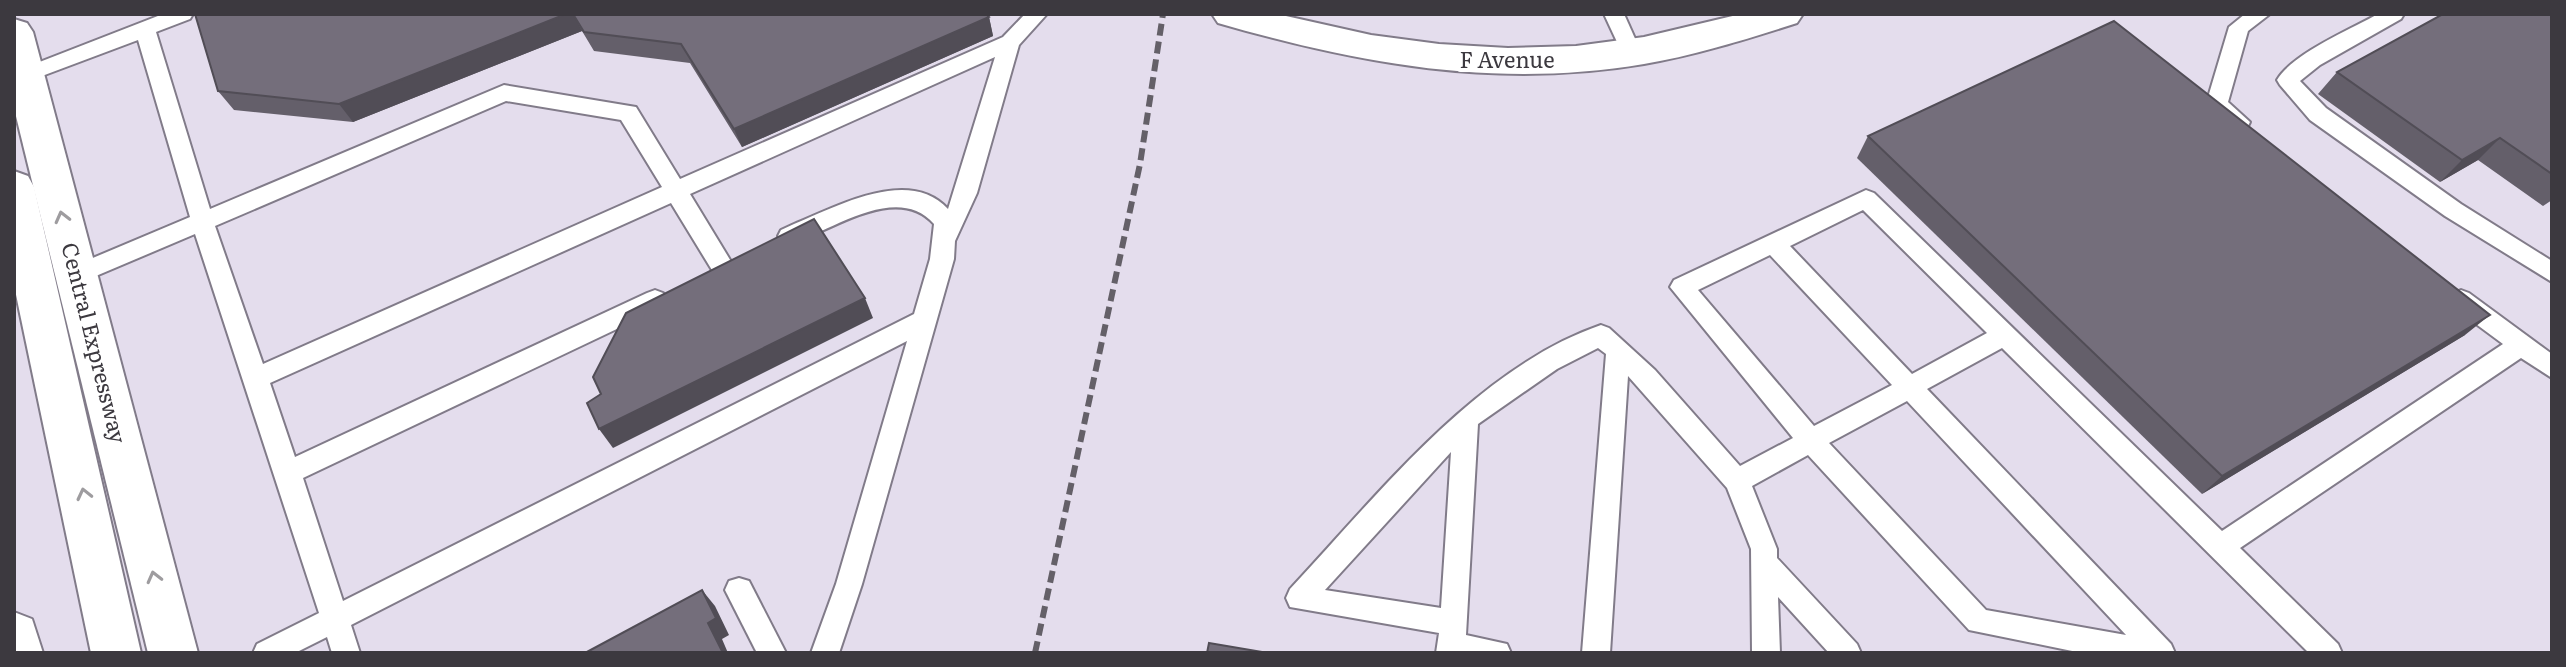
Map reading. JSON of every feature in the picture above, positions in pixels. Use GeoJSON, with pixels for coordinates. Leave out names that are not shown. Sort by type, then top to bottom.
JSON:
{"type":"FeatureCollection","features":[{"type":"Feature","properties":{"kind":"main road","name":"F Avenue"},"geometry":{"type":"LineString","coordinates":[[1254,18],[1345,45],[1444,60],[1498,63],[1556,61],[1631,52],[1700,40],[1784,14]]}},
{"type":"Feature","properties":{"kind":"main road","name":"Central Expressway"},"geometry":{"type":"LineString","coordinates":[[14,32],[173,653]]}},
{"type":"Feature","properties":{"kind":"main road"},"geometry":{"type":"LineString","coordinates":[[14,187],[116,653]]}},
{"type":"Feature","properties":{"kind":"main road"},"geometry":{"type":"LineString","coordinates":[[14,636],[18,653]]}},
{"type":"Feature","properties":{"kind":"lane"},"geometry":{"type":"LineString","coordinates":[[26,75],[183,14]]}},
{"type":"Feature","properties":{"kind":"lane"},"geometry":{"type":"LineString","coordinates":[[256,378],[1010,42],[1037,14]]}},
{"type":"Feature","properties":{"kind":"lane"},"geometry":{"type":"LineString","coordinates":[[1614,14],[1631,52]]}},
{"type":"Feature","properties":{"kind":"lane"},"geometry":{"type":"LineString","coordinates":[[2254,134],[2217,104],[2239,27],[2260,14]]}},
{"type":"Feature","properties":{"kind":"lane"},"geometry":{"type":"LineString","coordinates":[[2394,14],[2313,60],[2287,80],[2318,114],[2453,210],[2552,273]]}},
{"type":"Feature","properties":{"kind":"lane"},"geometry":{"type":"LineString","coordinates":[[145,29],[202,221],[346,653]]}},
{"type":"Feature","properties":{"kind":"lane"},"geometry":{"type":"LineString","coordinates":[[945,238],[966,193],[1010,42]]}},
{"type":"Feature","properties":{"kind":"lane"},"geometry":{"type":"LineString","coordinates":[[77,275],[504,93],[628,113],[723,268]]}},
{"type":"Feature","properties":{"kind":"lane"},"geometry":{"type":"LineString","coordinates":[[288,473],[755,252],[880,200],[898,197],[919,200],[938,211],[946,222],[945,238],[925,320],[849,584],[825,653]]}},
{"type":"Feature","properties":{"kind":"lane"},"geometry":{"type":"LineString","coordinates":[[2152,653],[1979,621],[1812,442],[1682,287],[1866,199],[2328,653]]}},
{"type":"Feature","properties":{"kind":"lane"},"geometry":{"type":"LineString","coordinates":[[1773,243],[2161,653]]}},
{"type":"Feature","properties":{"kind":"lane"},"geometry":{"type":"LineString","coordinates":[[2440,282],[2552,368]]}},
{"type":"Feature","properties":{"kind":"lane"},"geometry":{"type":"LineString","coordinates":[[267,653],[925,320]]}},
{"type":"Feature","properties":{"kind":"lane"},"geometry":{"type":"LineString","coordinates":[[1497,653],[1300,598],[1466,419],[1548,362],[1601,335],[1646,377],[1737,481],[1764,549],[1766,653]]}},
{"type":"Feature","properties":{"kind":"lane"},"geometry":{"type":"LineString","coordinates":[[1737,481],[2005,335]]}},
{"type":"Feature","properties":{"kind":"lane"},"geometry":{"type":"LineString","coordinates":[[2220,547],[2521,345]]}},
{"type":"Feature","properties":{"kind":"lane"},"geometry":{"type":"LineString","coordinates":[[1596,653],[1618,351]]}},
{"type":"Feature","properties":{"kind":"lane"},"geometry":{"type":"LineString","coordinates":[[1452,640],[1466,419]]}},
{"type":"Feature","properties":{"kind":"lane"},"geometry":{"type":"LineString","coordinates":[[1766,564],[1847,653]]}},
{"type":"Feature","properties":{"kind":"lane"},"geometry":{"type":"LineString","coordinates":[[739,590],[772,653]]}},
{"type":"Feature","properties":{"kind":"building"},"geometry":{"type":"Polygon","coordinates":[[[195,14],[566,14],[339,104],[218,91],[195,14]]]}},
{"type":"Feature","properties":{"kind":"building"},"geometry":{"type":"Polygon","coordinates":[[[573,14],[986,14],[989,17],[734,129],[681,44],[584,32],[573,14]]]}},
{"type":"Feature","properties":{"kind":"building"},"geometry":{"type":"Polygon","coordinates":[[[2443,14],[2552,14],[2552,174],[2500,138],[2462,160],[2337,72],[2443,14]]]}},
{"type":"Feature","properties":{"kind":"building"},"geometry":{"type":"Polygon","coordinates":[[[2114,21],[2490,315],[2222,476],[1868,136],[2114,21]]]}},
{"type":"Feature","properties":{"kind":"building"},"geometry":{"type":"Polygon","coordinates":[[[814,219],[865,298],[599,429],[587,403],[601,394],[593,377],[626,313],[814,219]]]}},
{"type":"Feature","properties":{"kind":"building"},"geometry":{"type":"Polygon","coordinates":[[[702,590],[716,618],[708,623],[723,653],[585,653],[702,590]]]}},
{"type":"Feature","properties":{"kind":"building"},"geometry":{"type":"Polygon","coordinates":[[[1209,643],[1268,653],[1207,653],[1209,643]]]}},
{"type":"Feature","properties":{"kind":"railway"},"geometry":{"type":"LineString","coordinates":[[1035,653],[1140,164],[1163,14]]}}]}
